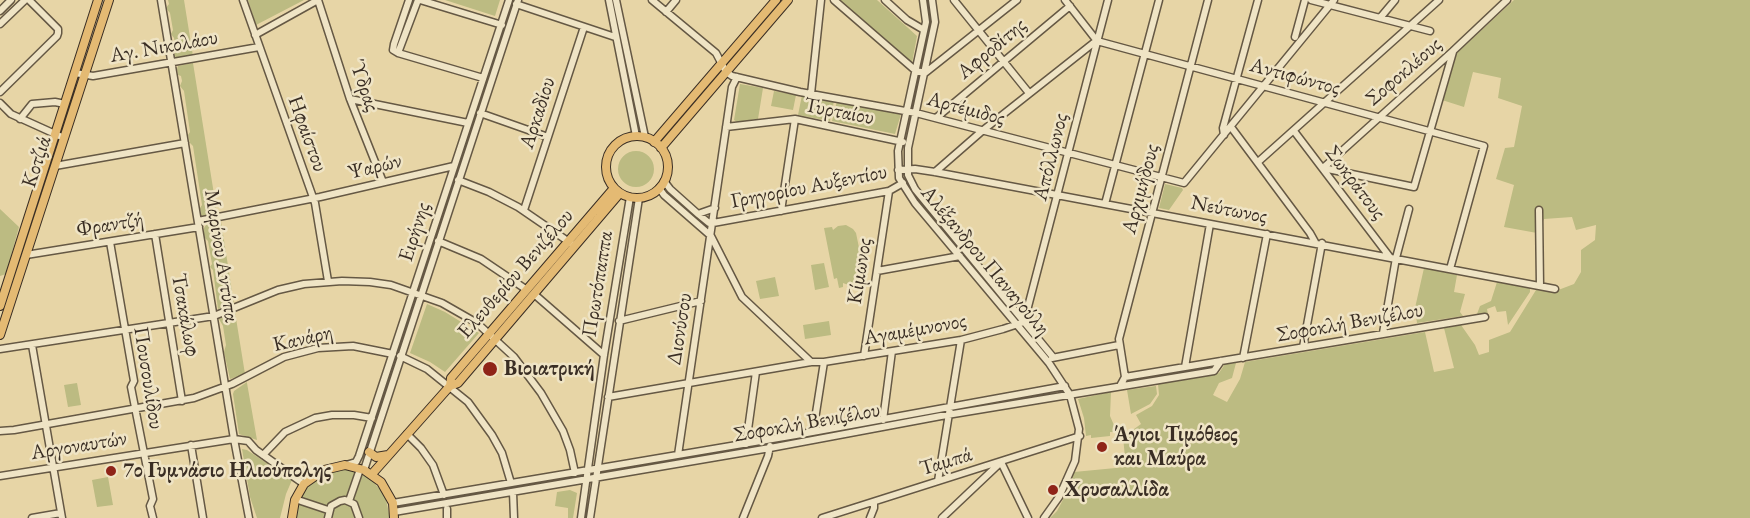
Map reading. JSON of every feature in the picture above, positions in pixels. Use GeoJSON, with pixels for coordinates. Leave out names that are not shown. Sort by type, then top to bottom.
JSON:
{"type":"FeatureCollection","features":[{"type":"Feature","properties":{"kind":"main road","name":"Κοτζιά"},"geometry":{"type":"LineString","coordinates":[[0,335],[26,255],[55,134],[98,0]]}},
{"type":"Feature","properties":{"kind":"main road","name":"Κοτζιά"},"geometry":{"type":"LineString","coordinates":[[0,306],[4,283],[47,175],[55,166],[108,0]]}},
{"type":"Feature","properties":{"kind":"main road"},"geometry":{"type":"LineString","coordinates":[[658,145],[723,62],[776,0]]}},
{"type":"Feature","properties":{"kind":"main road"},"geometry":{"type":"LineString","coordinates":[[658,145],[728,70],[788,0]]}},
{"type":"Feature","properties":{"kind":"main road"},"geometry":{"type":"LineString","coordinates":[[640,137],[658,145],[667,164],[662,185],[653,193],[634,198],[617,191],[606,172],[608,155],[619,142],[640,137]]}},
{"type":"Feature","properties":{"kind":"main road","name":"Ελευθερίου Βενιζέλου"},"geometry":{"type":"LineString","coordinates":[[365,472],[388,455],[450,386],[458,383],[493,336],[617,191]]}},
{"type":"Feature","properties":{"kind":"main road"},"geometry":{"type":"LineString","coordinates":[[369,452],[376,457],[388,455]]}},
{"type":"Feature","properties":{"kind":"main road"},"geometry":{"type":"LineString","coordinates":[[292,518],[295,500],[304,484],[324,470],[345,465],[365,472],[389,493],[394,511]]}},
{"type":"Feature","properties":{"kind":"street"},"geometry":{"type":"LineString","coordinates":[[0,11],[10,0]]}},
{"type":"Feature","properties":{"kind":"street"},"geometry":{"type":"LineString","coordinates":[[0,24],[27,0],[58,29],[57,36],[0,92]]}},
{"type":"Feature","properties":{"kind":"street","name":"Μαρίνου Αντύπα"},"geometry":{"type":"LineString","coordinates":[[161,0],[249,518]]}},
{"type":"Feature","properties":{"kind":"street","name":"Ηφαίστου"},"geometry":{"type":"LineString","coordinates":[[243,0],[315,203],[328,281]]}},
{"type":"Feature","properties":{"kind":"street"},"geometry":{"type":"LineString","coordinates":[[255,35],[318,0]]}},
{"type":"Feature","properties":{"kind":"street","name":"Ύδρας"},"geometry":{"type":"LineString","coordinates":[[318,0],[350,99],[383,182]]}},
{"type":"Feature","properties":{"kind":"street"},"geometry":{"type":"LineString","coordinates":[[409,0],[393,50],[483,78]]}},
{"type":"Feature","properties":{"kind":"street"},"geometry":{"type":"LineString","coordinates":[[398,53],[421,0],[508,27]]}},
{"type":"Feature","properties":{"kind":"street","name":"Ειρήνης"},"geometry":{"type":"LineString","coordinates":[[349,501],[365,472],[412,292],[509,0]]}},
{"type":"Feature","properties":{"kind":"street"},"geometry":{"type":"LineString","coordinates":[[609,0],[615,37],[640,137]]}},
{"type":"Feature","properties":{"kind":"street"},"geometry":{"type":"LineString","coordinates":[[616,0],[640,137]]}},
{"type":"Feature","properties":{"kind":"street"},"geometry":{"type":"LineString","coordinates":[[652,0],[716,54],[728,70],[737,76]]}},
{"type":"Feature","properties":{"kind":"street"},"geometry":{"type":"LineString","coordinates":[[666,12],[676,0]]}},
{"type":"Feature","properties":{"kind":"street"},"geometry":{"type":"LineString","coordinates":[[812,94],[821,0]]}},
{"type":"Feature","properties":{"kind":"street"},"geometry":{"type":"LineString","coordinates":[[834,0],[916,71],[925,73],[1017,0]]}},
{"type":"Feature","properties":{"kind":"street"},"geometry":{"type":"LineString","coordinates":[[885,0],[907,20],[924,30]]}},
{"type":"Feature","properties":{"kind":"street","name":"Αλέξανδρου Παναγούλη"},"geometry":{"type":"LineString","coordinates":[[923,0],[926,15],[924,30],[900,142],[898,170],[901,184],[958,257],[1016,325],[1051,360]]}},
{"type":"Feature","properties":{"kind":"street"},"geometry":{"type":"LineString","coordinates":[[954,0],[1029,93]]}},
{"type":"Feature","properties":{"kind":"street"},"geometry":{"type":"LineString","coordinates":[[935,172],[982,130],[1097,41],[1065,0]]}},
{"type":"Feature","properties":{"kind":"street","name":"Απόλλωνος"},"geometry":{"type":"LineString","coordinates":[[1024,322],[1108,0]]}},
{"type":"Feature","properties":{"kind":"street"},"geometry":{"type":"LineString","coordinates":[[1105,204],[1159,0]]}},
{"type":"Feature","properties":{"kind":"street","name":"Αρχιμήδους"},"geometry":{"type":"LineString","coordinates":[[1125,377],[1119,339],[1208,0]]}},
{"type":"Feature","properties":{"kind":"street"},"geometry":{"type":"LineString","coordinates":[[1224,135],[1258,0]]}},
{"type":"Feature","properties":{"kind":"street"},"geometry":{"type":"LineString","coordinates":[[1295,37],[1305,0]]}},
{"type":"Feature","properties":{"kind":"street"},"geometry":{"type":"LineString","coordinates":[[1311,0],[1332,3],[1430,31]]}},
{"type":"Feature","properties":{"kind":"street"},"geometry":{"type":"LineString","coordinates":[[1380,18],[1395,0]]}},
{"type":"Feature","properties":{"kind":"street"},"geometry":{"type":"LineString","coordinates":[[1258,162],[1439,0]]}},
{"type":"Feature","properties":{"kind":"street","name":"Σοφοκλέους"},"geometry":{"type":"LineString","coordinates":[[1323,168],[1454,51],[1507,0]]}},
{"type":"Feature","properties":{"kind":"street","name":"Αλέξανδρου Παναγούλη"},"geometry":{"type":"LineString","coordinates":[[934,1],[935,22],[909,144],[907,169],[910,181],[1024,322],[1051,360],[1070,395],[1080,436]]}},
{"type":"Feature","properties":{"kind":"street"},"geometry":{"type":"LineString","coordinates":[[517,2],[615,37]]}},
{"type":"Feature","properties":{"kind":"street","name":"Ειρήνης"},"geometry":{"type":"LineString","coordinates":[[345,465],[356,462],[420,295],[517,2]]}},
{"type":"Feature","properties":{"kind":"street"},"geometry":{"type":"LineString","coordinates":[[1224,135],[1332,3]]}},
{"type":"Feature","properties":{"kind":"street","name":"Αφροδίτης"},"geometry":{"type":"LineString","coordinates":[[936,118],[1070,6]]}},
{"type":"Feature","properties":{"kind":"street","name":"Αρκαδίου"},"geometry":{"type":"LineString","coordinates":[[524,210],[584,27]]}},
{"type":"Feature","properties":{"kind":"street","name":"Αντιφώντος"},"geometry":{"type":"LineString","coordinates":[[1097,41],[1484,146],[1450,269]]}},
{"type":"Feature","properties":{"kind":"street","name":"Αγ. Νικολάου"},"geometry":{"type":"LineString","coordinates":[[75,74],[93,76],[259,47]]}},
{"type":"Feature","properties":{"kind":"street"},"geometry":{"type":"LineString","coordinates":[[1323,168],[1414,187],[1454,51]]}},
{"type":"Feature","properties":{"kind":"street","name":"Αρτέμιδος"},"geometry":{"type":"LineString","coordinates":[[737,76],[812,94],[916,113],[1185,182],[1224,135]]}},
{"type":"Feature","properties":{"kind":"street","name":"Διονύσου"},"geometry":{"type":"LineString","coordinates":[[678,455],[732,87],[737,76]]}},
{"type":"Feature","properties":{"kind":"street"},"geometry":{"type":"LineString","coordinates":[[350,99],[468,123]]}},
{"type":"Feature","properties":{"kind":"street"},"geometry":{"type":"LineString","coordinates":[[20,119],[32,104],[55,102],[65,104]]}},
{"type":"Feature","properties":{"kind":"street"},"geometry":{"type":"LineString","coordinates":[[0,103],[20,119],[64,138]]}},
{"type":"Feature","properties":{"kind":"street"},"geometry":{"type":"LineString","coordinates":[[480,113],[548,137]]}},
{"type":"Feature","properties":{"kind":"street"},"geometry":{"type":"LineString","coordinates":[[781,211],[795,119]]}},
{"type":"Feature","properties":{"kind":"street","name":"Τυρταίου"},"geometry":{"type":"LineString","coordinates":[[726,127],[795,119],[909,144]]}},
{"type":"Feature","properties":{"kind":"street"},"geometry":{"type":"LineString","coordinates":[[1231,127],[1319,243],[1303,347]]}},
{"type":"Feature","properties":{"kind":"street","name":"Σωκράτους"},"geometry":{"type":"LineString","coordinates":[[1294,131],[1393,257]]}},
{"type":"Feature","properties":{"kind":"street"},"geometry":{"type":"LineString","coordinates":[[55,166],[185,143]]}},
{"type":"Feature","properties":{"kind":"street","name":"Ψαρών"},"geometry":{"type":"LineString","coordinates":[[199,224],[454,166]]}},
{"type":"Feature","properties":{"kind":"street","name":"Νεύτωνος"},"geometry":{"type":"LineString","coordinates":[[898,170],[935,172],[1555,289]]}},
{"type":"Feature","properties":{"kind":"street"},"geometry":{"type":"LineString","coordinates":[[458,180],[489,192],[524,210],[572,244]]}},
{"type":"Feature","properties":{"kind":"street","name":"Γρηγορίου Αυξεντίου"},"geometry":{"type":"LineString","coordinates":[[713,223],[889,191],[906,180],[910,181]]}},
{"type":"Feature","properties":{"kind":"street"},"geometry":{"type":"LineString","coordinates":[[662,185],[670,189],[709,223],[713,223]]}},
{"type":"Feature","properties":{"kind":"street"},"geometry":{"type":"LineString","coordinates":[[662,185],[664,195],[711,236],[742,297],[811,362]]}},
{"type":"Feature","properties":{"kind":"street","name":"Κίμωνος"},"geometry":{"type":"LineString","coordinates":[[864,356],[889,191]]}},
{"type":"Feature","properties":{"kind":"street","name":"Πρωτόπαππα"},"geometry":{"type":"LineString","coordinates":[[581,518],[587,479],[592,470],[608,397],[634,198]]}},
{"type":"Feature","properties":{"kind":"street","name":"Πρωτόπαππα"},"geometry":{"type":"LineString","coordinates":[[590,518],[595,477],[592,470],[604,355],[634,198]]}},
{"type":"Feature","properties":{"kind":"street"},"geometry":{"type":"LineString","coordinates":[[698,214],[715,208]]}},
{"type":"Feature","properties":{"kind":"street"},"geometry":{"type":"LineString","coordinates":[[1383,333],[1393,257],[1409,209]]}},
{"type":"Feature","properties":{"kind":"street"},"geometry":{"type":"LineString","coordinates":[[1539,210],[1540,286]]}},
{"type":"Feature","properties":{"kind":"street","name":"Φραντζή"},"geometry":{"type":"LineString","coordinates":[[26,255],[155,234],[199,224]]}},
{"type":"Feature","properties":{"kind":"street"},"geometry":{"type":"LineString","coordinates":[[1185,367],[1210,224]]}},
{"type":"Feature","properties":{"kind":"street","name":"Τσακάλωφ"},"geometry":{"type":"LineString","coordinates":[[155,234],[182,401]]}},
{"type":"Feature","properties":{"kind":"street"},"geometry":{"type":"LineString","coordinates":[[1243,358],[1267,234]]}},
{"type":"Feature","properties":{"kind":"street"},"geometry":{"type":"LineString","coordinates":[[438,241],[481,259],[531,292],[604,355]]}},
{"type":"Feature","properties":{"kind":"street","name":"Πουσουλίδου"},"geometry":{"type":"LineString","coordinates":[[110,242],[134,381],[131,387],[153,499],[150,507],[153,518]]}},
{"type":"Feature","properties":{"kind":"street"},"geometry":{"type":"LineString","coordinates":[[877,271],[958,257],[966,252]]}},
{"type":"Feature","properties":{"kind":"street"},"geometry":{"type":"LineString","coordinates":[[4,283],[18,280]]}},
{"type":"Feature","properties":{"kind":"street"},"geometry":{"type":"LineString","coordinates":[[0,349],[214,316],[279,290],[304,284],[328,281],[370,282],[420,295],[464,315],[493,336],[527,374],[553,412],[570,450],[575,472]]}},
{"type":"Feature","properties":{"kind":"street"},"geometry":{"type":"LineString","coordinates":[[619,321],[701,301]]}},
{"type":"Feature","properties":{"kind":"street","name":"Σοφοκλή Βενιζέλου"},"geometry":{"type":"LineString","coordinates":[[1125,377],[1485,317]]}},
{"type":"Feature","properties":{"kind":"street","name":"Αγαμέμνονος"},"geometry":{"type":"LineString","coordinates":[[608,397],[961,339],[1024,322]]}},
{"type":"Feature","properties":{"kind":"street"},"geometry":{"type":"LineString","coordinates":[[938,481],[961,339]]}},
{"type":"Feature","properties":{"kind":"street"},"geometry":{"type":"LineString","coordinates":[[32,345],[62,516],[32,518]]}},
{"type":"Feature","properties":{"kind":"street"},"geometry":{"type":"LineString","coordinates":[[1051,360],[1119,345]]}},
{"type":"Feature","properties":{"kind":"street","name":"Κανάρη"},"geometry":{"type":"LineString","coordinates":[[0,431],[182,401],[226,386],[284,357],[318,348],[353,346],[396,355],[428,369],[450,386],[468,402],[492,435],[502,453],[512,483]]}},
{"type":"Feature","properties":{"kind":"street"},"geometry":{"type":"LineString","coordinates":[[883,420],[892,351]]}},
{"type":"Feature","properties":{"kind":"street"},"geometry":{"type":"LineString","coordinates":[[813,432],[824,362]]}},
{"type":"Feature","properties":{"kind":"street","name":"Σοφοκλή Βενιζέλου"},"geometry":{"type":"LineString","coordinates":[[394,511],[444,495],[575,472],[883,420],[1070,395],[1214,371],[1221,362]]}},
{"type":"Feature","properties":{"kind":"street"},"geometry":{"type":"LineString","coordinates":[[745,451],[756,372]]}},
{"type":"Feature","properties":{"kind":"street"},"geometry":{"type":"LineString","coordinates":[[1120,386],[1125,377]]}},
{"type":"Feature","properties":{"kind":"street","name":"Σοφοκλή Βενιζέλου"},"geometry":{"type":"LineString","coordinates":[[394,511],[770,448],[1065,387]]}},
{"type":"Feature","properties":{"kind":"street"},"geometry":{"type":"LineString","coordinates":[[263,455],[276,440],[303,422],[332,415],[372,418]]}},
{"type":"Feature","properties":{"kind":"street"},"geometry":{"type":"LineString","coordinates":[[407,434],[433,465],[444,495]]}},
{"type":"Feature","properties":{"kind":"street"},"geometry":{"type":"LineString","coordinates":[[1044,518],[1064,488],[1075,461],[1080,436]]}},
{"type":"Feature","properties":{"kind":"street","name":"Ταμπά"},"geometry":{"type":"LineString","coordinates":[[822,518],[1080,436]]}},
{"type":"Feature","properties":{"kind":"street"},"geometry":{"type":"LineString","coordinates":[[234,438],[248,441],[263,455],[304,484]]}},
{"type":"Feature","properties":{"kind":"street","name":"Αργοναυτών"},"geometry":{"type":"LineString","coordinates":[[0,476],[234,438]]}},
{"type":"Feature","properties":{"kind":"street"},"geometry":{"type":"LineString","coordinates":[[742,518],[768,456],[770,448],[768,440]]}},
{"type":"Feature","properties":{"kind":"street"},"geometry":{"type":"LineString","coordinates":[[191,445],[203,518]]}},
{"type":"Feature","properties":{"kind":"street"},"geometry":{"type":"LineString","coordinates":[[942,518],[1002,462],[1028,518]]}},
{"type":"Feature","properties":{"kind":"street"},"geometry":{"type":"LineString","coordinates":[[513,492],[514,518]]}},
{"type":"Feature","properties":{"kind":"street"},"geometry":{"type":"LineString","coordinates":[[298,500],[328,514],[335,503],[349,501],[357,509],[359,518]]}},
{"type":"Feature","properties":{"kind":"street"},"geometry":{"type":"LineString","coordinates":[[870,518],[874,502]]}},
{"type":"Feature","properties":{"kind":"street"},"geometry":{"type":"LineString","coordinates":[[447,509],[447,518]]}},
{"type":"Feature","properties":{"kind":"shaded area"},"geometry":{"type":"Polygon","coordinates":[[[168,0],[184,0],[193,56],[178,58],[174,56],[176,49],[171,34],[173,30],[170,13],[166,8],[169,4],[168,0]]]}},
{"type":"Feature","properties":{"kind":"shaded area"},"geometry":{"type":"Polygon","coordinates":[[[248,0],[304,0],[256,25],[248,0]]]}},
{"type":"Feature","properties":{"kind":"shaded area"},"geometry":{"type":"Polygon","coordinates":[[[445,0],[500,0],[495,16],[445,0]]]}},
{"type":"Feature","properties":{"kind":"shaded area"},"geometry":{"type":"Polygon","coordinates":[[[838,0],[877,0],[917,36],[912,63],[838,0]]]}},
{"type":"Feature","properties":{"kind":"shaded area"},"geometry":{"type":"Polygon","coordinates":[[[1514,0],[1750,0],[1750,518],[1050,518],[1057,511],[1065,496],[1074,472],[1126,467],[1123,437],[1141,424],[1136,415],[1152,406],[1159,395],[1158,384],[1219,373],[1225,364],[1236,363],[1232,378],[1219,383],[1213,395],[1227,402],[1240,379],[1245,362],[1425,332],[1434,372],[1454,368],[1444,328],[1461,325],[1479,355],[1489,352],[1489,340],[1510,332],[1536,290],[1553,292],[1574,284],[1581,272],[1581,250],[1595,240],[1596,225],[1576,230],[1572,217],[1544,219],[1537,233],[1504,227],[1514,185],[1496,179],[1505,148],[1514,147],[1522,106],[1498,98],[1501,78],[1473,72],[1464,107],[1442,100],[1457,53],[1514,0]]]}},
{"type":"Feature","properties":{"kind":"shaded area"},"geometry":{"type":"Polygon","coordinates":[[[499,40],[501,40],[421,282],[420,281],[499,40]]]}},
{"type":"Feature","properties":{"kind":"shaded area"},"geometry":{"type":"Polygon","coordinates":[[[193,63],[217,213],[204,217],[201,215],[202,205],[193,146],[188,135],[190,132],[184,91],[180,86],[182,81],[177,69],[178,66],[193,63]]]}},
{"type":"Feature","properties":{"kind":"shaded area"},"geometry":{"type":"Polygon","coordinates":[[[740,84],[763,88],[758,119],[737,122],[734,120],[740,84]]]}},
{"type":"Feature","properties":{"kind":"shaded area"},"geometry":{"type":"Polygon","coordinates":[[[774,91],[796,95],[793,110],[771,106],[774,91]]]}},
{"type":"Feature","properties":{"kind":"shaded area"},"geometry":{"type":"Polygon","coordinates":[[[802,95],[834,101],[830,121],[798,115],[802,95]]]}},
{"type":"Feature","properties":{"kind":"shaded area"},"geometry":{"type":"Polygon","coordinates":[[[837,101],[901,114],[895,134],[832,121],[837,101]]]}},
{"type":"Feature","properties":{"kind":"shaded area"},"geometry":{"type":"Polygon","coordinates":[[[636,151],[649,156],[654,169],[649,182],[636,187],[623,182],[618,169],[623,156],[636,151]]]}},
{"type":"Feature","properties":{"kind":"shaded area"},"geometry":{"type":"Polygon","coordinates":[[[1165,184],[1183,190],[1169,210],[1159,208],[1165,184]]]}},
{"type":"Feature","properties":{"kind":"shaded area"},"geometry":{"type":"Polygon","coordinates":[[[0,209],[19,227],[6,274],[0,276],[0,209]]]}},
{"type":"Feature","properties":{"kind":"shaded area"},"geometry":{"type":"Polygon","coordinates":[[[221,221],[234,304],[218,309],[204,228],[206,225],[221,221]]]}},
{"type":"Feature","properties":{"kind":"shaded area"},"geometry":{"type":"Polygon","coordinates":[[[846,225],[856,233],[864,272],[862,280],[857,284],[851,286],[843,283],[843,287],[839,288],[837,278],[834,279],[824,228],[832,227],[833,230],[838,226],[846,225]]]}},
{"type":"Feature","properties":{"kind":"shaded area"},"geometry":{"type":"Polygon","coordinates":[[[824,263],[829,287],[815,290],[811,265],[824,263]]]}},
{"type":"Feature","properties":{"kind":"shaded area"},"geometry":{"type":"Polygon","coordinates":[[[1424,268],[1457,275],[1454,292],[1465,294],[1460,312],[1463,316],[1417,323],[1415,308],[1424,268]]]}},
{"type":"Feature","properties":{"kind":"shaded area"},"geometry":{"type":"Polygon","coordinates":[[[775,277],[779,296],[760,299],[756,281],[775,277]]]}},
{"type":"Feature","properties":{"kind":"shaded area"},"geometry":{"type":"Polygon","coordinates":[[[1497,282],[1530,287],[1530,292],[1508,325],[1506,311],[1497,312],[1495,306],[1487,309],[1488,314],[1477,314],[1480,306],[1491,301],[1497,282]]]}},
{"type":"Feature","properties":{"kind":"shaded area"},"geometry":{"type":"Polygon","coordinates":[[[427,304],[479,333],[445,372],[410,353],[427,304]]]}},
{"type":"Feature","properties":{"kind":"shaded area"},"geometry":{"type":"Polygon","coordinates":[[[235,312],[245,374],[230,379],[224,352],[226,345],[223,326],[219,319],[235,312]]]}},
{"type":"Feature","properties":{"kind":"shaded area"},"geometry":{"type":"Polygon","coordinates":[[[829,321],[831,335],[805,339],[803,325],[829,321]]]}},
{"type":"Feature","properties":{"kind":"shaded area"},"geometry":{"type":"Polygon","coordinates":[[[247,382],[257,440],[239,434],[233,394],[247,382]]]}},
{"type":"Feature","properties":{"kind":"shaded area"},"geometry":{"type":"Polygon","coordinates":[[[77,383],[81,405],[68,407],[64,385],[77,383]]]}},
{"type":"Feature","properties":{"kind":"shaded area"},"geometry":{"type":"Polygon","coordinates":[[[1156,386],[1157,394],[1150,404],[1131,414],[1127,390],[1156,386]]]}},
{"type":"Feature","properties":{"kind":"shaded area"},"geometry":{"type":"Polygon","coordinates":[[[1111,392],[1110,416],[1117,432],[1110,432],[1110,436],[1091,438],[1091,435],[1086,436],[1084,418],[1078,399],[1111,392]]]}},
{"type":"Feature","properties":{"kind":"shaded area"},"geometry":{"type":"Polygon","coordinates":[[[242,449],[292,480],[280,518],[257,518],[250,497],[242,449]]]}},
{"type":"Feature","properties":{"kind":"shaded area"},"geometry":{"type":"Polygon","coordinates":[[[335,470],[348,470],[370,478],[385,495],[390,518],[296,518],[299,499],[305,489],[313,480],[335,470]]]}},
{"type":"Feature","properties":{"kind":"shaded area"},"geometry":{"type":"Polygon","coordinates":[[[108,477],[113,505],[97,507],[92,480],[108,477]]]}},
{"type":"Feature","properties":{"kind":"shaded area"},"geometry":{"type":"Polygon","coordinates":[[[570,490],[577,493],[573,518],[568,518],[568,508],[555,506],[557,492],[570,490]]]}},
{"type":"Feature","properties":{"kind":"place","name":"Βιοιατρική"},"geometry":{"type":"Point","coordinates":[490,369]}},
{"type":"Feature","properties":{"kind":"place","name":"Άγιοι Τιμόθεος και Μαύρα"},"geometry":{"type":"Point","coordinates":[1102,447]}},
{"type":"Feature","properties":{"kind":"place","name":"7ο Γυμνάσιο Ηλιούπολης"},"geometry":{"type":"Point","coordinates":[111,471]}},
{"type":"Feature","properties":{"kind":"place","name":"Χρυσαλλίδα"},"geometry":{"type":"Point","coordinates":[1053,490]}}]}
